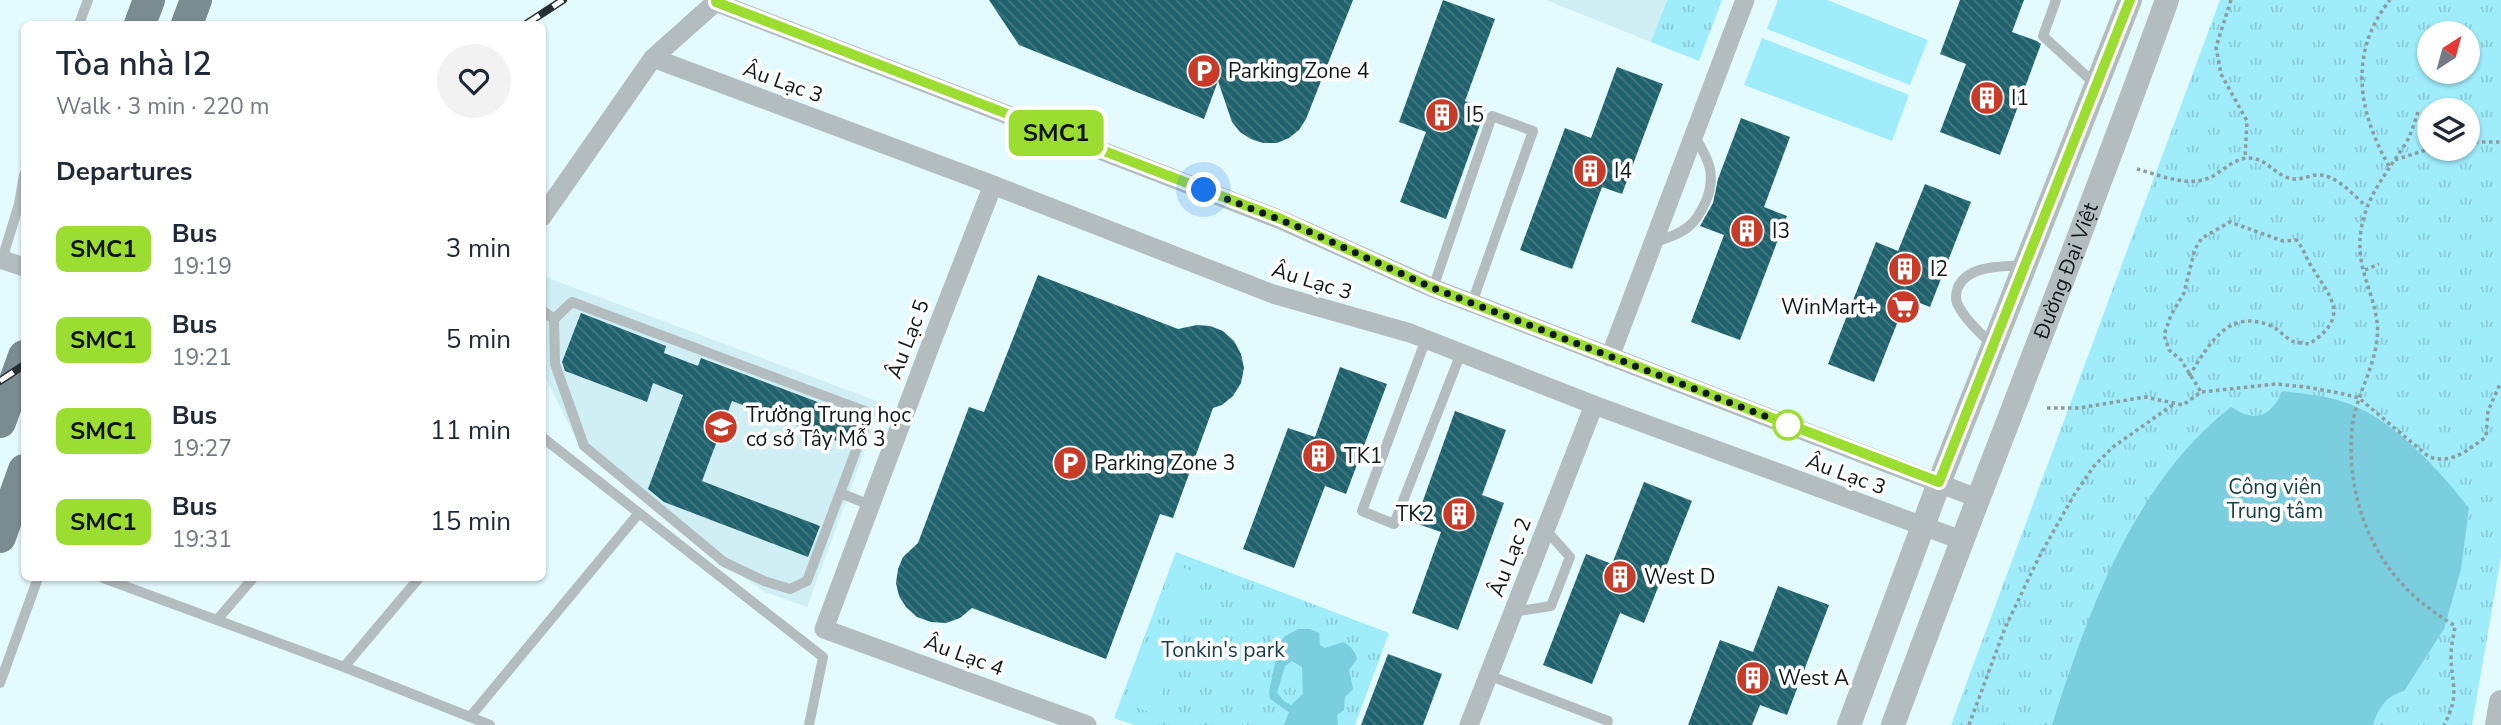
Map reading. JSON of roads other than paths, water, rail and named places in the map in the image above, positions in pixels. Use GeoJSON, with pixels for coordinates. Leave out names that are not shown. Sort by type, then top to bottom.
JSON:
{"type":"FeatureCollection","features":[{"type":"Feature","properties":{"kind":"main road"},"geometry":{"type":"LineString","coordinates":[[188,21],[196,0]]}},
{"type":"Feature","properties":{"kind":"main road"},"geometry":{"type":"LineString","coordinates":[[0,422],[21,364]]}},
{"type":"Feature","properties":{"kind":"main road"},"geometry":{"type":"LineString","coordinates":[[0,537],[21,478]]}},
{"type":"Feature","properties":{"kind":"street"},"geometry":{"type":"LineString","coordinates":[[1610,357],[1745,0]]}},
{"type":"Feature","properties":{"kind":"street","name":"Đường Đại Việt"},"geometry":{"type":"LineString","coordinates":[[1849,725],[1939,482],[2130,0]]}},
{"type":"Feature","properties":{"kind":"street","name":"Đường Đại Việt"},"geometry":{"type":"LineString","coordinates":[[1893,725],[1977,498],[2110,159],[2167,0]]}},
{"type":"Feature","properties":{"kind":"street"},"geometry":{"type":"LineString","coordinates":[[546,211],[653,58],[717,1]]}},
{"type":"Feature","properties":{"kind":"street","name":"Âu Lạc 3"},"geometry":{"type":"LineString","coordinates":[[717,1],[1292,223],[1433,288],[1977,498]]}},
{"type":"Feature","properties":{"kind":"street","name":"Âu Lạc 3"},"geometry":{"type":"LineString","coordinates":[[653,58],[993,185],[1273,294],[1426,340],[1961,540]]}},
{"type":"Feature","properties":{"kind":"street","name":"Âu Lạc 5"},"geometry":{"type":"LineString","coordinates":[[824,629],[993,185]]}},
{"type":"Feature","properties":{"kind":"street"},"geometry":{"type":"LineString","coordinates":[[1,262],[21,266]]}},
{"type":"Feature","properties":{"kind":"street","name":"Âu Lạc 2"},"geometry":{"type":"LineString","coordinates":[[1469,725],[1594,405]]}},
{"type":"Feature","properties":{"kind":"street","name":"Âu Lạc 4"},"geometry":{"type":"LineString","coordinates":[[824,629],[1087,725]]}},
{"type":"Feature","properties":{"kind":"street"},"geometry":{"type":"LineString","coordinates":[[2497,725],[2501,702]]}},
{"type":"Feature","properties":{"kind":"lane"},"geometry":{"type":"LineString","coordinates":[[80,21],[88,0]]}},
{"type":"Feature","properties":{"kind":"lane"},"geometry":{"type":"LineString","coordinates":[[2056,0],[2043,36],[2096,85]]}},
{"type":"Feature","properties":{"kind":"lane"},"geometry":{"type":"LineString","coordinates":[[1433,288],[1492,116],[1532,131],[1472,303]]}},
{"type":"Feature","properties":{"kind":"lane"},"geometry":{"type":"LineString","coordinates":[[1653,243],[1689,227],[1703,208],[1709,193],[1711,169],[1694,135]]}},
{"type":"Feature","properties":{"kind":"lane"},"geometry":{"type":"LineString","coordinates":[[1,262],[21,186]]}},
{"type":"Feature","properties":{"kind":"lane"},"geometry":{"type":"LineString","coordinates":[[1993,346],[1962,311],[1955,297],[1957,290],[1964,278],[1975,271],[2025,265]]}},
{"type":"Feature","properties":{"kind":"lane"},"geometry":{"type":"LineString","coordinates":[[572,302],[870,413],[807,581],[790,589],[764,581],[724,562],[584,446],[555,364],[554,318],[572,302]]}},
{"type":"Feature","properties":{"kind":"lane"},"geometry":{"type":"LineString","coordinates":[[546,313],[554,318]]}},
{"type":"Feature","properties":{"kind":"lane"},"geometry":{"type":"LineString","coordinates":[[1426,340],[1362,511],[1394,524],[1461,353]]}},
{"type":"Feature","properties":{"kind":"lane"},"geometry":{"type":"LineString","coordinates":[[546,440],[823,657],[809,725]]}},
{"type":"Feature","properties":{"kind":"lane"},"geometry":{"type":"LineString","coordinates":[[840,492],[870,505]]}},
{"type":"Feature","properties":{"kind":"lane"},"geometry":{"type":"LineString","coordinates":[[470,717],[639,513]]}},
{"type":"Feature","properties":{"kind":"lane"},"geometry":{"type":"LineString","coordinates":[[1513,612],[1550,606],[1570,557],[1545,529]]}},
{"type":"Feature","properties":{"kind":"lane"},"geometry":{"type":"LineString","coordinates":[[0,683],[37,581]]}},
{"type":"Feature","properties":{"kind":"lane"},"geometry":{"type":"LineString","coordinates":[[111,581],[344,667],[490,725]]}},
{"type":"Feature","properties":{"kind":"lane"},"geometry":{"type":"LineString","coordinates":[[217,620],[250,581]]}},
{"type":"Feature","properties":{"kind":"lane"},"geometry":{"type":"LineString","coordinates":[[344,667],[416,581]]}},
{"type":"Feature","properties":{"kind":"lane"},"geometry":{"type":"LineString","coordinates":[[1488,675],[1608,721]]}},
{"type":"Feature","properties":{"kind":"railway"},"geometry":{"type":"LineString","coordinates":[[531,21],[563,0]]}},
{"type":"Feature","properties":{"kind":"railway"},"geometry":{"type":"LineString","coordinates":[[0,381],[21,367]]}},
{"type":"Feature","properties":{"kind":"place","name":"Parking Zone 4"},"geometry":{"type":"Point","coordinates":[1204,71]}},
{"type":"Feature","properties":{"kind":"place","name":"I1"},"geometry":{"type":"Point","coordinates":[1987,98]}},
{"type":"Feature","properties":{"kind":"place","name":"I5"},"geometry":{"type":"Point","coordinates":[1442,115]}},
{"type":"Feature","properties":{"kind":"place","name":"I4"},"geometry":{"type":"Point","coordinates":[1590,171]}},
{"type":"Feature","properties":{"kind":"place","name":"I3"},"geometry":{"type":"Point","coordinates":[1747,231]}},
{"type":"Feature","properties":{"kind":"place","name":"I2"},"geometry":{"type":"Point","coordinates":[1905,269]}},
{"type":"Feature","properties":{"kind":"place","name":"WinMart+"},"geometry":{"type":"Point","coordinates":[1903,307]}},
{"type":"Feature","properties":{"kind":"place","name":"Trường Trung học cơ sở Tây Mỗ 3"},"geometry":{"type":"Point","coordinates":[721,427]}},
{"type":"Feature","properties":{"kind":"place","name":"TK1"},"geometry":{"type":"Point","coordinates":[1319,456]}},
{"type":"Feature","properties":{"kind":"place","name":"Parking Zone 3"},"geometry":{"type":"Point","coordinates":[1070,463]}},
{"type":"Feature","properties":{"kind":"place","name":"TK2"},"geometry":{"type":"Point","coordinates":[1459,514]}},
{"type":"Feature","properties":{"kind":"place","name":"West D"},"geometry":{"type":"Point","coordinates":[1620,577]}},
{"type":"Feature","properties":{"kind":"place","name":"West A"},"geometry":{"type":"Point","coordinates":[1753,678]}},
{"type":"Feature","properties":{"kind":"park label","name":"Công viên Trung tâm"},"geometry":{"type":"Point","coordinates":[2275,499]}},
{"type":"Feature","properties":{"kind":"park label","name":"Tonkin's park"},"geometry":{"type":"Point","coordinates":[1223,650]}}]}
